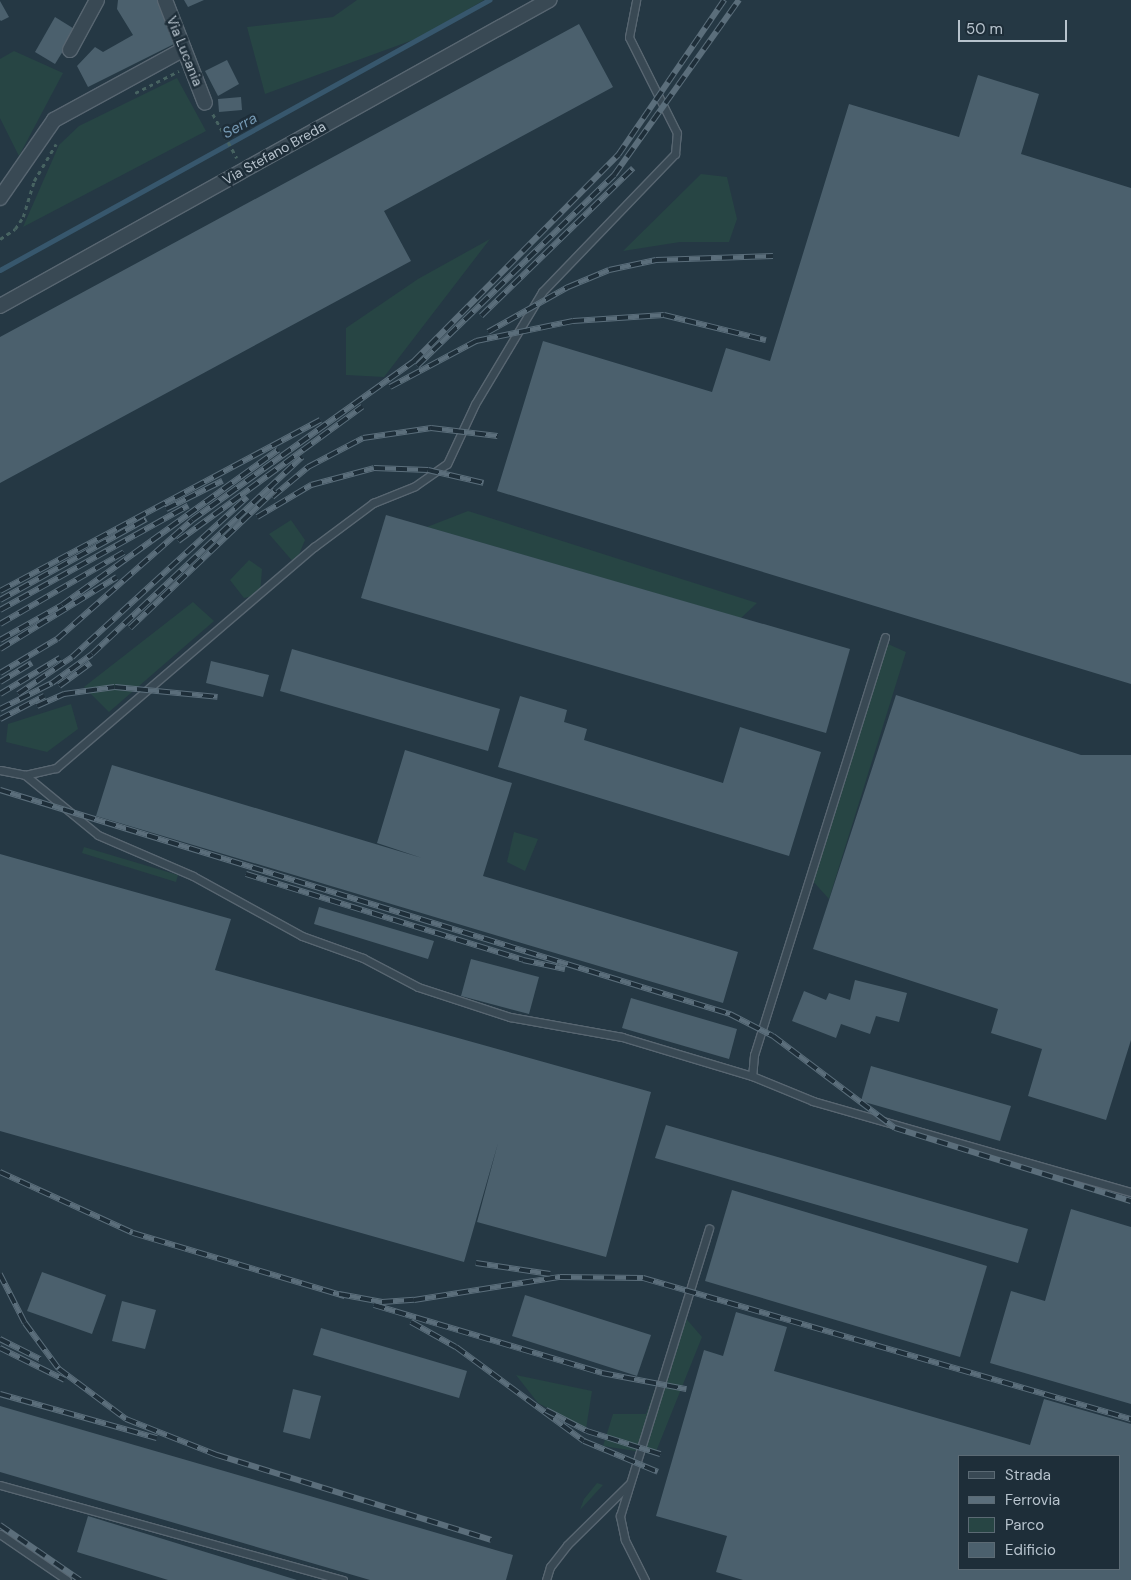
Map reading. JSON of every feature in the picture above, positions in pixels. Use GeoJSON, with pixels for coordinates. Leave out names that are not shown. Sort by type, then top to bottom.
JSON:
{"type":"FeatureCollection","features":[{"type":"Feature","properties":{"kind":"street"},"geometry":{"type":"LineString","coordinates":[[70,50],[97,0]]}},
{"type":"Feature","properties":{"kind":"street","name":"Via Lucania"},"geometry":{"type":"LineString","coordinates":[[165,0],[205,102]]}},
{"type":"Feature","properties":{"kind":"street","name":"Via Stefano Breda"},"geometry":{"type":"LineString","coordinates":[[0,306],[549,0]]}},
{"type":"Feature","properties":{"kind":"street"},"geometry":{"type":"LineString","coordinates":[[0,198],[54,120],[184,49]]}},
{"type":"Feature","properties":{"kind":"lane"},"geometry":{"type":"LineString","coordinates":[[0,770],[26,775],[56,768],[314,547],[373,503],[415,486],[447,464],[474,404],[542,292],[675,154],[677,134],[629,37],[636,0]]}},
{"type":"Feature","properties":{"kind":"lane"},"geometry":{"type":"LineString","coordinates":[[752,1076],[754,1055],[884,637]]}},
{"type":"Feature","properties":{"kind":"lane"},"geometry":{"type":"LineString","coordinates":[[26,775],[98,836],[193,876],[302,936],[363,958],[418,987],[510,1017],[622,1037],[752,1076],[813,1101],[1131,1192]]}},
{"type":"Feature","properties":{"kind":"lane"},"geometry":{"type":"LineString","coordinates":[[646,1580],[625,1540],[620,1516],[710,1228]]}},
{"type":"Feature","properties":{"kind":"lane"},"geometry":{"type":"LineString","coordinates":[[546,1580],[550,1567],[567,1546],[631,1482]]}},
{"type":"Feature","properties":{"kind":"lane"},"geometry":{"type":"LineString","coordinates":[[0,1484],[343,1580]]}},
{"type":"Feature","properties":{"kind":"lane"},"geometry":{"type":"LineString","coordinates":[[0,1534],[67,1580]]}},
{"type":"Feature","properties":{"kind":"path"},"geometry":{"type":"LineString","coordinates":[[131,95],[190,65]]}},
{"type":"Feature","properties":{"kind":"path"},"geometry":{"type":"LineString","coordinates":[[220,126],[240,163]]}},
{"type":"Feature","properties":{"kind":"path"},"geometry":{"type":"LineString","coordinates":[[0,239],[19,223],[34,181],[59,140]]}},
{"type":"Feature","properties":{"kind":"green space"},"geometry":{"type":"Polygon","coordinates":[[[357,0],[484,0],[421,37],[265,94],[247,27],[333,17],[357,0]]]}},
{"type":"Feature","properties":{"kind":"green space"},"geometry":{"type":"Polygon","coordinates":[[[14,51],[63,73],[19,156],[0,118],[0,59],[14,51]]]}},
{"type":"Feature","properties":{"kind":"green space"},"geometry":{"type":"Polygon","coordinates":[[[177,78],[206,131],[23,227],[59,145],[79,126],[177,78]]]}},
{"type":"Feature","properties":{"kind":"green space"},"geometry":{"type":"Polygon","coordinates":[[[701,174],[727,177],[737,219],[729,242],[680,242],[623,251],[701,174]]]}},
{"type":"Feature","properties":{"kind":"green space"},"geometry":{"type":"Polygon","coordinates":[[[490,239],[384,377],[346,375],[346,328],[418,279],[490,239]]]}},
{"type":"Feature","properties":{"kind":"green space"},"geometry":{"type":"Polygon","coordinates":[[[468,511],[757,603],[741,618],[427,527],[468,511]]]}},
{"type":"Feature","properties":{"kind":"green space"},"geometry":{"type":"Polygon","coordinates":[[[291,520],[305,540],[295,564],[269,534],[291,520]]]}},
{"type":"Feature","properties":{"kind":"green space"},"geometry":{"type":"Polygon","coordinates":[[[249,560],[262,569],[260,595],[244,598],[230,580],[249,560]]]}},
{"type":"Feature","properties":{"kind":"green space"},"geometry":{"type":"Polygon","coordinates":[[[193,602],[214,621],[109,712],[84,687],[193,602]]]}},
{"type":"Feature","properties":{"kind":"green space"},"geometry":{"type":"Polygon","coordinates":[[[879,640],[906,652],[829,899],[811,879],[879,640]]]}},
{"type":"Feature","properties":{"kind":"green space"},"geometry":{"type":"Polygon","coordinates":[[[71,704],[78,729],[47,752],[6,742],[8,724],[71,704]]]}},
{"type":"Feature","properties":{"kind":"green space"},"geometry":{"type":"Polygon","coordinates":[[[514,832],[538,839],[525,871],[507,862],[514,832]]]}},
{"type":"Feature","properties":{"kind":"green space"},"geometry":{"type":"Polygon","coordinates":[[[84,847],[178,875],[176,882],[82,853],[84,847]]]}},
{"type":"Feature","properties":{"kind":"green space"},"geometry":{"type":"Polygon","coordinates":[[[682,1314],[702,1337],[655,1454],[603,1446],[613,1414],[646,1414],[682,1314]]]}},
{"type":"Feature","properties":{"kind":"green space"},"geometry":{"type":"Polygon","coordinates":[[[516,1375],[592,1391],[586,1429],[538,1403],[516,1375]]]}},
{"type":"Feature","properties":{"kind":"green space"},"geometry":{"type":"Polygon","coordinates":[[[597,1483],[603,1485],[580,1510],[584,1499],[597,1483]]]}},
{"type":"Feature","properties":{"kind":"building"},"geometry":{"type":"Polygon","coordinates":[[[118,0],[157,0],[178,42],[88,87],[77,66],[95,47],[103,52],[133,35],[117,9],[118,0]]]}},
{"type":"Feature","properties":{"kind":"building"},"geometry":{"type":"Polygon","coordinates":[[[184,0],[204,0],[188,7],[184,0]]]}},
{"type":"Feature","properties":{"kind":"building"},"geometry":{"type":"Polygon","coordinates":[[[0,1],[9,17],[1,21],[0,20],[0,1]]]}},
{"type":"Feature","properties":{"kind":"building"},"geometry":{"type":"Polygon","coordinates":[[[55,17],[76,30],[55,64],[35,52],[55,17]]]}},
{"type":"Feature","properties":{"kind":"building"},"geometry":{"type":"Polygon","coordinates":[[[579,24],[613,87],[384,211],[411,261],[0,483],[0,337],[579,24]]]}},
{"type":"Feature","properties":{"kind":"building"},"geometry":{"type":"Polygon","coordinates":[[[227,60],[239,84],[218,96],[205,71],[227,60]]]}},
{"type":"Feature","properties":{"kind":"building"},"geometry":{"type":"Polygon","coordinates":[[[978,75],[1039,94],[1021,154],[1131,188],[1131,684],[497,491],[543,341],[712,392],[726,348],[770,361],[849,104],[959,137],[978,75]]]}},
{"type":"Feature","properties":{"kind":"building"},"geometry":{"type":"Polygon","coordinates":[[[241,97],[242,110],[219,112],[218,99],[241,97]]]}},
{"type":"Feature","properties":{"kind":"building"},"geometry":{"type":"Polygon","coordinates":[[[386,515],[850,649],[826,733],[361,598],[386,515]]]}},
{"type":"Feature","properties":{"kind":"building"},"geometry":{"type":"Polygon","coordinates":[[[292,649],[500,709],[488,751],[280,691],[292,649]]]}},
{"type":"Feature","properties":{"kind":"building"},"geometry":{"type":"Polygon","coordinates":[[[211,661],[269,675],[263,697],[206,683],[211,661]]]}},
{"type":"Feature","properties":{"kind":"building"},"geometry":{"type":"Polygon","coordinates":[[[896,695],[1081,755],[1131,755],[1131,1040],[1106,1120],[1028,1096],[1042,1049],[991,1033],[998,1009],[813,949],[896,695]]]}},
{"type":"Feature","properties":{"kind":"building"},"geometry":{"type":"Polygon","coordinates":[[[520,696],[567,710],[564,722],[587,729],[584,740],[723,783],[740,727],[821,752],[789,856],[498,767],[520,696]]]}},
{"type":"Feature","properties":{"kind":"building"},"geometry":{"type":"Polygon","coordinates":[[[405,750],[512,783],[483,876],[738,952],[723,1003],[96,816],[112,765],[422,858],[377,843],[405,750]]]}},
{"type":"Feature","properties":{"kind":"building"},"geometry":{"type":"Polygon","coordinates":[[[0,854],[231,919],[215,970],[651,1092],[606,1257],[477,1222],[498,1143],[464,1262],[0,1131],[0,854]]]}},
{"type":"Feature","properties":{"kind":"building"},"geometry":{"type":"Polygon","coordinates":[[[319,907],[434,941],[428,959],[314,924],[319,907]]]}},
{"type":"Feature","properties":{"kind":"building"},"geometry":{"type":"Polygon","coordinates":[[[471,959],[539,977],[529,1014],[461,996],[471,959]]]}},
{"type":"Feature","properties":{"kind":"building"},"geometry":{"type":"Polygon","coordinates":[[[855,980],[907,993],[899,1022],[876,1016],[870,1034],[841,1024],[836,1038],[792,1021],[804,991],[826,1000],[829,993],[850,1000],[855,980]]]}},
{"type":"Feature","properties":{"kind":"building"},"geometry":{"type":"Polygon","coordinates":[[[631,998],[737,1029],[729,1059],[622,1028],[631,998]]]}},
{"type":"Feature","properties":{"kind":"building"},"geometry":{"type":"Polygon","coordinates":[[[871,1066],[1011,1106],[1000,1141],[861,1101],[871,1066]]]}},
{"type":"Feature","properties":{"kind":"building"},"geometry":{"type":"Polygon","coordinates":[[[666,1125],[1028,1229],[1018,1263],[655,1158],[666,1125]]]}},
{"type":"Feature","properties":{"kind":"building"},"geometry":{"type":"Polygon","coordinates":[[[732,1190],[987,1266],[960,1357],[705,1281],[732,1190]]]}},
{"type":"Feature","properties":{"kind":"building"},"geometry":{"type":"Polygon","coordinates":[[[1071,1209],[1131,1227],[1131,1404],[990,1363],[1011,1291],[1045,1301],[1071,1209]]]}},
{"type":"Feature","properties":{"kind":"building"},"geometry":{"type":"Polygon","coordinates":[[[42,1272],[106,1295],[92,1334],[27,1311],[42,1272]]]}},
{"type":"Feature","properties":{"kind":"building"},"geometry":{"type":"Polygon","coordinates":[[[525,1295],[651,1335],[637,1376],[512,1336],[525,1295]]]}},
{"type":"Feature","properties":{"kind":"building"},"geometry":{"type":"Polygon","coordinates":[[[122,1301],[156,1310],[145,1349],[112,1341],[122,1301]]]}},
{"type":"Feature","properties":{"kind":"building"},"geometry":{"type":"Polygon","coordinates":[[[736,1312],[787,1327],[774,1371],[1030,1445],[1044,1399],[1131,1424],[1131,1580],[743,1580],[716,1572],[727,1536],[656,1516],[704,1350],[723,1356],[736,1312]]]}},
{"type":"Feature","properties":{"kind":"building"},"geometry":{"type":"Polygon","coordinates":[[[321,1328],[467,1371],[459,1398],[313,1355],[321,1328]]]}},
{"type":"Feature","properties":{"kind":"building"},"geometry":{"type":"Polygon","coordinates":[[[293,1389],[321,1396],[310,1439],[283,1432],[293,1389]]]}},
{"type":"Feature","properties":{"kind":"building"},"geometry":{"type":"Polygon","coordinates":[[[0,1406],[513,1555],[506,1580],[370,1580],[0,1472],[0,1406]]]}},
{"type":"Feature","properties":{"kind":"building"},"geometry":{"type":"Polygon","coordinates":[[[88,1516],[297,1580],[168,1580],[77,1552],[88,1516]]]}},
{"type":"Feature","properties":{"kind":"waterway","name":"Serra"},"geometry":{"type":"LineString","coordinates":[[0,270],[489,0]]}},
{"type":"Feature","properties":{"kind":"railway"},"geometry":{"type":"LineString","coordinates":[[0,673],[57,639],[192,520],[414,361],[618,155],[724,0]]}},
{"type":"Feature","properties":{"kind":"railway"},"geometry":{"type":"LineString","coordinates":[[417,366],[614,175],[739,0]]}},
{"type":"Feature","properties":{"kind":"railway"},"geometry":{"type":"LineString","coordinates":[[481,316],[633,168]]}},
{"type":"Feature","properties":{"kind":"railway"},"geometry":{"type":"LineString","coordinates":[[488,332],[568,287],[609,270],[656,260],[773,256]]}},
{"type":"Feature","properties":{"kind":"railway"},"geometry":{"type":"LineString","coordinates":[[390,387],[476,341],[573,321],[664,315],[766,340]]}},
{"type":"Feature","properties":{"kind":"railway"},"geometry":{"type":"LineString","coordinates":[[178,541],[362,407]]}},
{"type":"Feature","properties":{"kind":"railway"},"geometry":{"type":"LineString","coordinates":[[0,591],[320,420]]}},
{"type":"Feature","properties":{"kind":"railway"},"geometry":{"type":"LineString","coordinates":[[272,497],[308,467],[363,438],[431,428],[498,436]]}},
{"type":"Feature","properties":{"kind":"railway"},"geometry":{"type":"LineString","coordinates":[[0,640],[62,605],[278,450]]}},
{"type":"Feature","properties":{"kind":"railway"},"geometry":{"type":"LineString","coordinates":[[0,709],[52,683],[92,654],[302,457]]}},
{"type":"Feature","properties":{"kind":"railway"},"geometry":{"type":"LineString","coordinates":[[257,517],[311,485],[374,468],[428,470],[484,483]]}},
{"type":"Feature","properties":{"kind":"railway"},"geometry":{"type":"LineString","coordinates":[[166,509],[222,481]]}},
{"type":"Feature","properties":{"kind":"railway"},"geometry":{"type":"LineString","coordinates":[[130,628],[275,490]]}},
{"type":"Feature","properties":{"kind":"railway"},"geometry":{"type":"LineString","coordinates":[[18,694],[72,657],[247,497]]}},
{"type":"Feature","properties":{"kind":"railway"},"geometry":{"type":"LineString","coordinates":[[0,610],[188,506]]}},
{"type":"Feature","properties":{"kind":"railway"},"geometry":{"type":"LineString","coordinates":[[0,600],[146,519]]}},
{"type":"Feature","properties":{"kind":"railway"},"geometry":{"type":"LineString","coordinates":[[0,624],[124,552]]}},
{"type":"Feature","properties":{"kind":"railway"},"geometry":{"type":"LineString","coordinates":[[0,649],[117,577]]}},
{"type":"Feature","properties":{"kind":"railway"},"geometry":{"type":"LineString","coordinates":[[0,694],[60,658]]}},
{"type":"Feature","properties":{"kind":"railway"},"geometry":{"type":"LineString","coordinates":[[0,682],[32,663]]}},
{"type":"Feature","properties":{"kind":"railway"},"geometry":{"type":"LineString","coordinates":[[59,686],[91,663]]}},
{"type":"Feature","properties":{"kind":"railway"},"geometry":{"type":"LineString","coordinates":[[37,706],[64,694],[115,687],[218,697]]}},
{"type":"Feature","properties":{"kind":"railway"},"geometry":{"type":"LineString","coordinates":[[0,719],[44,696]]}},
{"type":"Feature","properties":{"kind":"railway"},"geometry":{"type":"LineString","coordinates":[[0,790],[730,1014],[773,1036],[895,1128],[1131,1201]]}},
{"type":"Feature","properties":{"kind":"railway"},"geometry":{"type":"LineString","coordinates":[[246,874],[523,960],[565,969]]}},
{"type":"Feature","properties":{"kind":"railway"},"geometry":{"type":"LineString","coordinates":[[0,1172],[133,1233],[345,1296]]}},
{"type":"Feature","properties":{"kind":"railway"},"geometry":{"type":"LineString","coordinates":[[476,1263],[550,1274]]}},
{"type":"Feature","properties":{"kind":"railway"},"geometry":{"type":"LineString","coordinates":[[0,1274],[25,1323],[59,1369],[126,1419],[217,1455],[491,1540]]}},
{"type":"Feature","properties":{"kind":"railway"},"geometry":{"type":"LineString","coordinates":[[339,1294],[382,1302],[414,1300],[560,1277],[643,1278],[1131,1419]]}},
{"type":"Feature","properties":{"kind":"railway"},"geometry":{"type":"LineString","coordinates":[[374,1305],[602,1373],[686,1389]]}},
{"type":"Feature","properties":{"kind":"railway"},"geometry":{"type":"LineString","coordinates":[[411,1322],[456,1347],[584,1441],[658,1472]]}},
{"type":"Feature","properties":{"kind":"railway"},"geometry":{"type":"LineString","coordinates":[[0,1339],[40,1359]]}},
{"type":"Feature","properties":{"kind":"railway"},"geometry":{"type":"LineString","coordinates":[[0,1348],[65,1380]]}},
{"type":"Feature","properties":{"kind":"railway"},"geometry":{"type":"LineString","coordinates":[[0,1394],[157,1438]]}},
{"type":"Feature","properties":{"kind":"railway"},"geometry":{"type":"LineString","coordinates":[[546,1410],[587,1431],[660,1454]]}},
{"type":"Feature","properties":{"kind":"railway"},"geometry":{"type":"LineString","coordinates":[[0,1525],[80,1580]]}}]}
